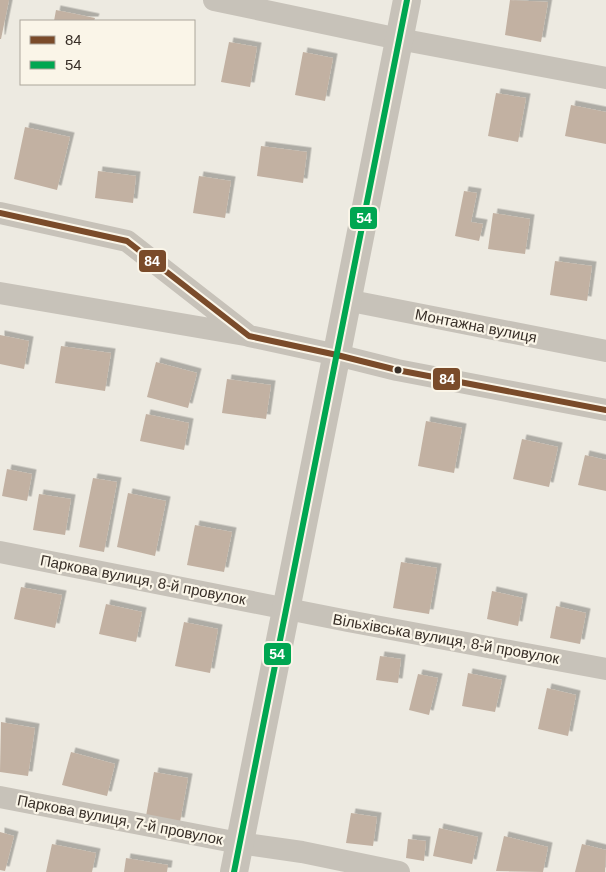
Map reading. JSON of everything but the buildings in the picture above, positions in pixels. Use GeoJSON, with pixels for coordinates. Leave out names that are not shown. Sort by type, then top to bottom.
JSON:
{"type":"FeatureCollection","features":[{"type":"Feature","properties":{"kind":"street"},"geometry":{"type":"LineString","coordinates":[[214,0],[399,39],[606,78]]}},
{"type":"Feature","properties":{"kind":"street"},"geometry":{"type":"LineString","coordinates":[[234,872],[407,0]]}},
{"type":"Feature","properties":{"kind":"street"},"geometry":{"type":"LineString","coordinates":[[0,213],[127,241],[249,336]]}},
{"type":"Feature","properties":{"kind":"street"},"geometry":{"type":"LineString","coordinates":[[0,293],[249,336],[337,354],[397,370],[606,410]]}},
{"type":"Feature","properties":{"kind":"street","name":"Монтажна вулиця"},"geometry":{"type":"LineString","coordinates":[[346,300],[606,351]]}},
{"type":"Feature","properties":{"kind":"street","name":"Паркова вулиця, 8-й провулок"},"geometry":{"type":"LineString","coordinates":[[0,552],[286,608]]}},
{"type":"Feature","properties":{"kind":"street","name":"Вільхівська вулиця, 8-й провулок"},"geometry":{"type":"LineString","coordinates":[[286,608],[606,669]]}},
{"type":"Feature","properties":{"kind":"street","name":"Паркова вулиця, 7-й провулок"},"geometry":{"type":"LineString","coordinates":[[0,796],[239,844],[302,852],[399,872]]}},
{"type":"Feature","properties":{"kind":"transit line","name":"54"},"geometry":{"type":"LineString","coordinates":[[234,872],[407,0]]}},
{"type":"Feature","properties":{"kind":"transit line","name":"84"},"geometry":{"type":"LineString","coordinates":[[0,213],[127,241],[249,336],[397,370],[606,410]]}}]}
